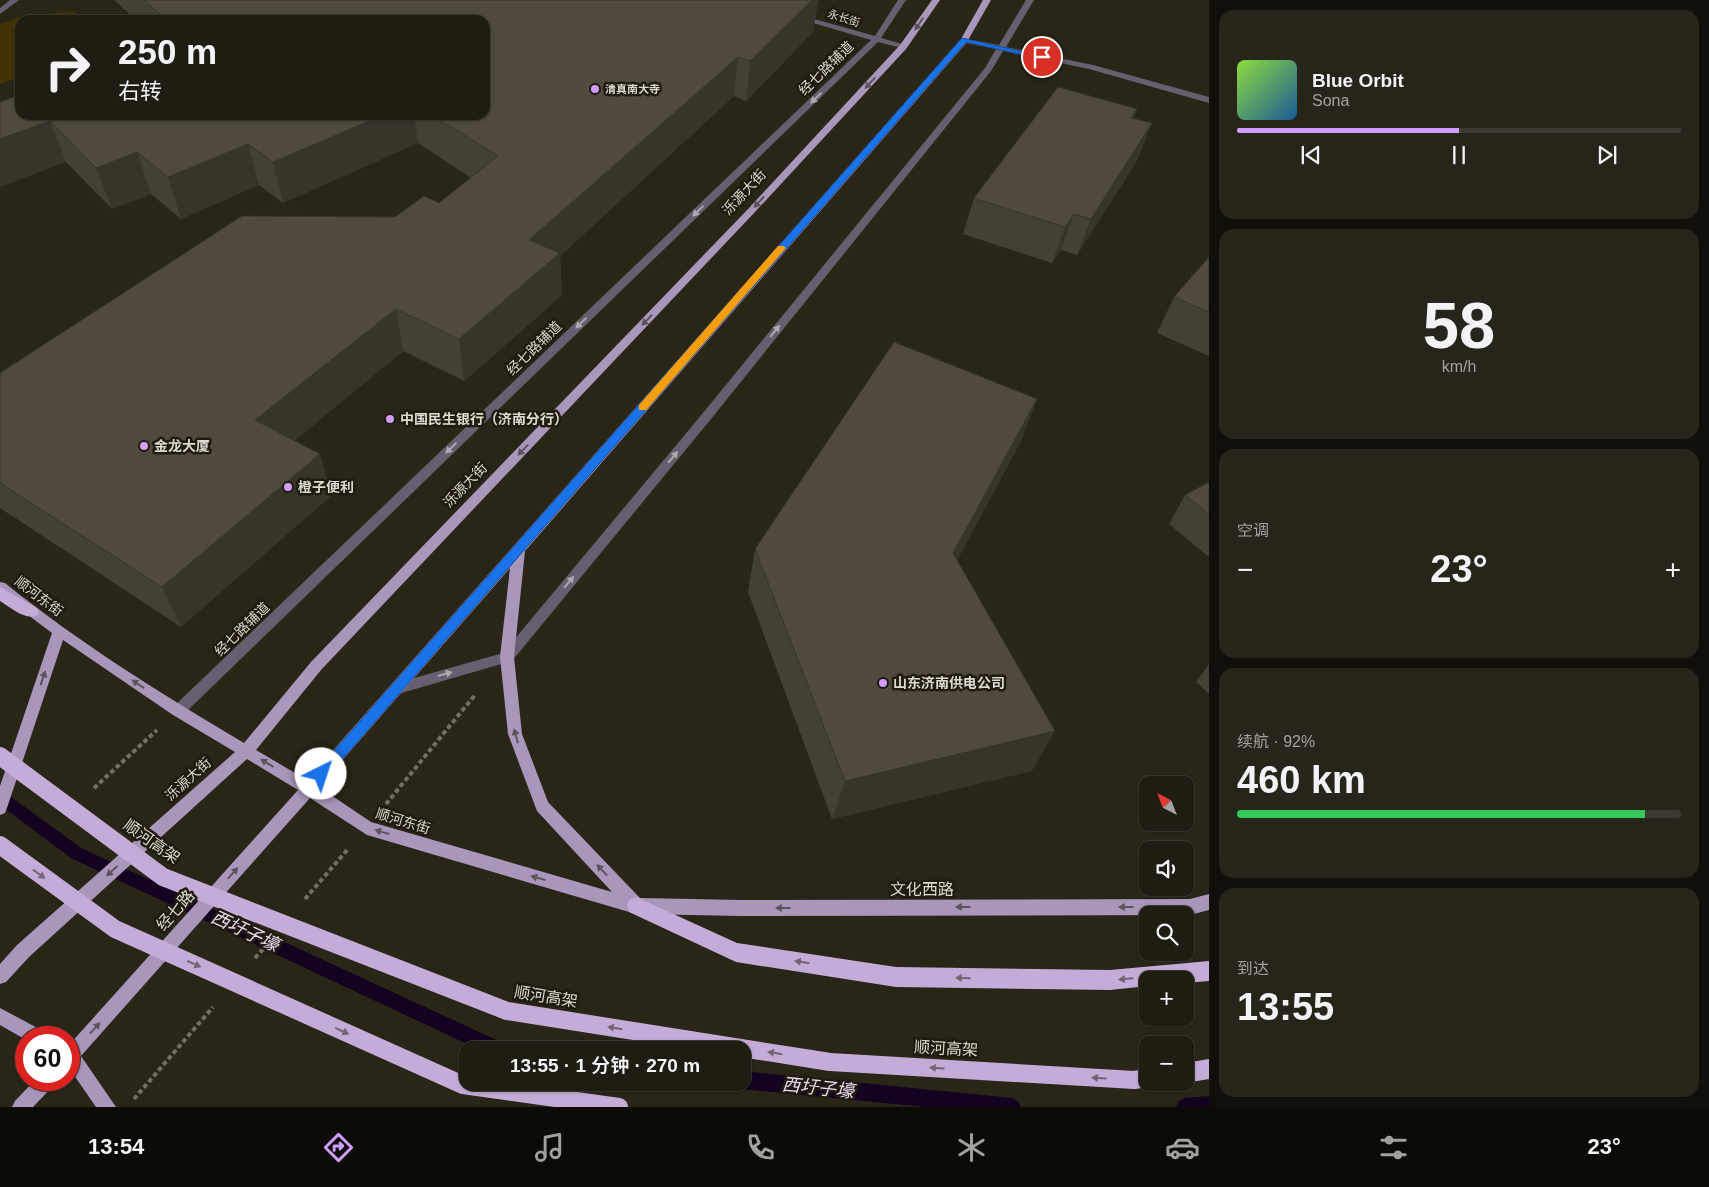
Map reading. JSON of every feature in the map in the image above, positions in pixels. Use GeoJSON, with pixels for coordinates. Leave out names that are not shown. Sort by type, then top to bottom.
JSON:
{"type":"FeatureCollection","features":[{"type":"Feature","properties":{"kind":"highway"},"geometry":{"type":"LineString","coordinates":[[0,593],[31,612]]}},
{"type":"Feature","properties":{"kind":"highway","name":"顺河高架"},"geometry":{"type":"LineString","coordinates":[[0,756],[163,877],[506,1011],[830,1062],[1139,1079]]}},
{"type":"Feature","properties":{"kind":"highway"},"geometry":{"type":"LineString","coordinates":[[0,845],[115,929],[463,1085],[619,1107]]}},
{"type":"Feature","properties":{"kind":"highway"},"geometry":{"type":"LineString","coordinates":[[636,906],[736,952],[896,977],[1110,980],[1209,971]]}},
{"type":"Feature","properties":{"kind":"highway"},"geometry":{"type":"LineString","coordinates":[[1194,1072],[1209,1069]]}},
{"type":"Feature","properties":{"kind":"main road","name":"泺源大街"},"geometry":{"type":"LineString","coordinates":[[0,976],[23,951],[246,751],[316,666],[745,217],[903,47],[936,0]]}},
{"type":"Feature","properties":{"kind":"main road"},"geometry":{"type":"LineString","coordinates":[[308,789],[964,40],[987,0]]}},
{"type":"Feature","properties":{"kind":"main road"},"geometry":{"type":"LineString","coordinates":[[519,548],[506,657],[515,734],[542,806],[636,906]]}},
{"type":"Feature","properties":{"kind":"main road","name":"顺河东街"},"geometry":{"type":"LineString","coordinates":[[0,587],[31,612],[178,711],[308,789],[367,828],[636,906]]}},
{"type":"Feature","properties":{"kind":"main road","name":"顺河东街"},"geometry":{"type":"LineString","coordinates":[[0,808],[59,631]]}},
{"type":"Feature","properties":{"kind":"main road","name":"经七路"},"geometry":{"type":"LineString","coordinates":[[80,1043],[308,789]]}},
{"type":"Feature","properties":{"kind":"main road","name":"文化西路"},"geometry":{"type":"LineString","coordinates":[[636,906],[742,908],[1180,907],[1209,902]]}},
{"type":"Feature","properties":{"kind":"main road"},"geometry":{"type":"LineString","coordinates":[[0,1016],[18,1026]]}},
{"type":"Feature","properties":{"kind":"main road"},"geometry":{"type":"LineString","coordinates":[[80,1070],[107,1107]]}},
{"type":"Feature","properties":{"kind":"main road"},"geometry":{"type":"LineString","coordinates":[[21,1107],[36,1091]]}},
{"type":"Feature","properties":{"kind":"street"},"geometry":{"type":"LineString","coordinates":[[0,12],[15,0]]}},
{"type":"Feature","properties":{"kind":"street","name":"经七路辅道"},"geometry":{"type":"LineString","coordinates":[[178,711],[876,40],[902,0]]}},
{"type":"Feature","properties":{"kind":"street"},"geometry":{"type":"LineString","coordinates":[[398,688],[506,657],[707,416],[988,69],[1030,0]]}},
{"type":"Feature","properties":{"kind":"street","name":"永长街"},"geometry":{"type":"LineString","coordinates":[[794,14],[903,47]]}},
{"type":"Feature","properties":{"kind":"street"},"geometry":{"type":"LineString","coordinates":[[964,40],[1090,67],[1209,100]]}},
{"type":"Feature","properties":{"kind":"path"},"geometry":{"type":"LineString","coordinates":[[321,881],[367,828],[506,657]]}},
{"type":"Feature","properties":{"kind":"path"},"geometry":{"type":"LineString","coordinates":[[106,776],[178,711]]}},
{"type":"Feature","properties":{"kind":"path"},"geometry":{"type":"LineString","coordinates":[[128,1107],[179,1046]]}},
{"type":"Feature","properties":{"kind":"shaded area"},"geometry":{"type":"Polygon","coordinates":[[[73,11],[78,15],[37,15],[73,11]]]}},
{"type":"Feature","properties":{"kind":"shaded area"},"geometry":{"type":"Polygon","coordinates":[[[15,18],[15,79],[0,84],[0,24],[15,18]]]}},
{"type":"Feature","properties":{"kind":"building"},"geometry":{"type":"Polygon","coordinates":[[[144,0],[812,0],[750,61],[738,57],[529,240],[560,253],[459,339],[396,309],[255,420],[320,454],[162,587],[0,483],[0,373],[242,216],[395,217],[424,196],[439,203],[498,156],[440,120],[490,120],[490,15],[161,15],[144,0]]]}},
{"type":"Feature","properties":{"kind":"building"},"geometry":{"type":"Polygon","coordinates":[[[1058,87],[1137,109],[1131,118],[1152,123],[1091,219],[1074,214],[1065,227],[974,198],[1058,87]]]}},
{"type":"Feature","properties":{"kind":"building"},"geometry":{"type":"Polygon","coordinates":[[[15,97],[15,120],[371,120],[273,162],[248,144],[168,177],[137,152],[96,168],[50,121],[0,139],[0,102],[15,97]]]}},
{"type":"Feature","properties":{"kind":"building"},"geometry":{"type":"Polygon","coordinates":[[[1209,257],[1209,312],[1174,297],[1209,257]]]}},
{"type":"Feature","properties":{"kind":"building","name":"山东济南供电公司"},"geometry":{"type":"Polygon","coordinates":[[[894,342],[1037,399],[953,553],[1055,731],[845,781],[755,549],[894,342]]]}},
{"type":"Feature","properties":{"kind":"building"},"geometry":{"type":"Polygon","coordinates":[[[1209,482],[1209,514],[1185,495],[1209,482]]]}},
{"type":"Feature","properties":{"kind":"waterway","name":"西圩子壕"},"geometry":{"type":"LineString","coordinates":[[0,796],[76,853],[480,1041]]}},
{"type":"Feature","properties":{"kind":"waterway","name":"西圩子壕"},"geometry":{"type":"LineString","coordinates":[[751,1081],[1012,1107]]}},
{"type":"Feature","properties":{"kind":"waterway","name":"西圩子壕"},"geometry":{"type":"LineString","coordinates":[[1185,1107],[1209,1105]]}},
{"type":"Feature","properties":{"kind":"slow traffic"},"geometry":{"type":"LineString","coordinates":[[643,408],[781,248]]}},
{"type":"Feature","properties":{"kind":"place","name":"清真南大寺"},"geometry":{"type":"Point","coordinates":[595,89]}},
{"type":"Feature","properties":{"kind":"place","name":"中国民生银行（济南分行）"},"geometry":{"type":"Point","coordinates":[390,419]}},
{"type":"Feature","properties":{"kind":"place","name":"金龙大厦"},"geometry":{"type":"Point","coordinates":[144,446]}},
{"type":"Feature","properties":{"kind":"place","name":"橙子便利"},"geometry":{"type":"Point","coordinates":[288,487]}},
{"type":"Feature","properties":{"kind":"place","name":"山东济南供电公司"},"geometry":{"type":"Point","coordinates":[883,683]}},
{"type":"Feature","properties":{"kind":"route"},"geometry":{"type":"LineString","coordinates":[[321,774],[654,395],[946,58],[964,40],[1042,57]]}}]}
